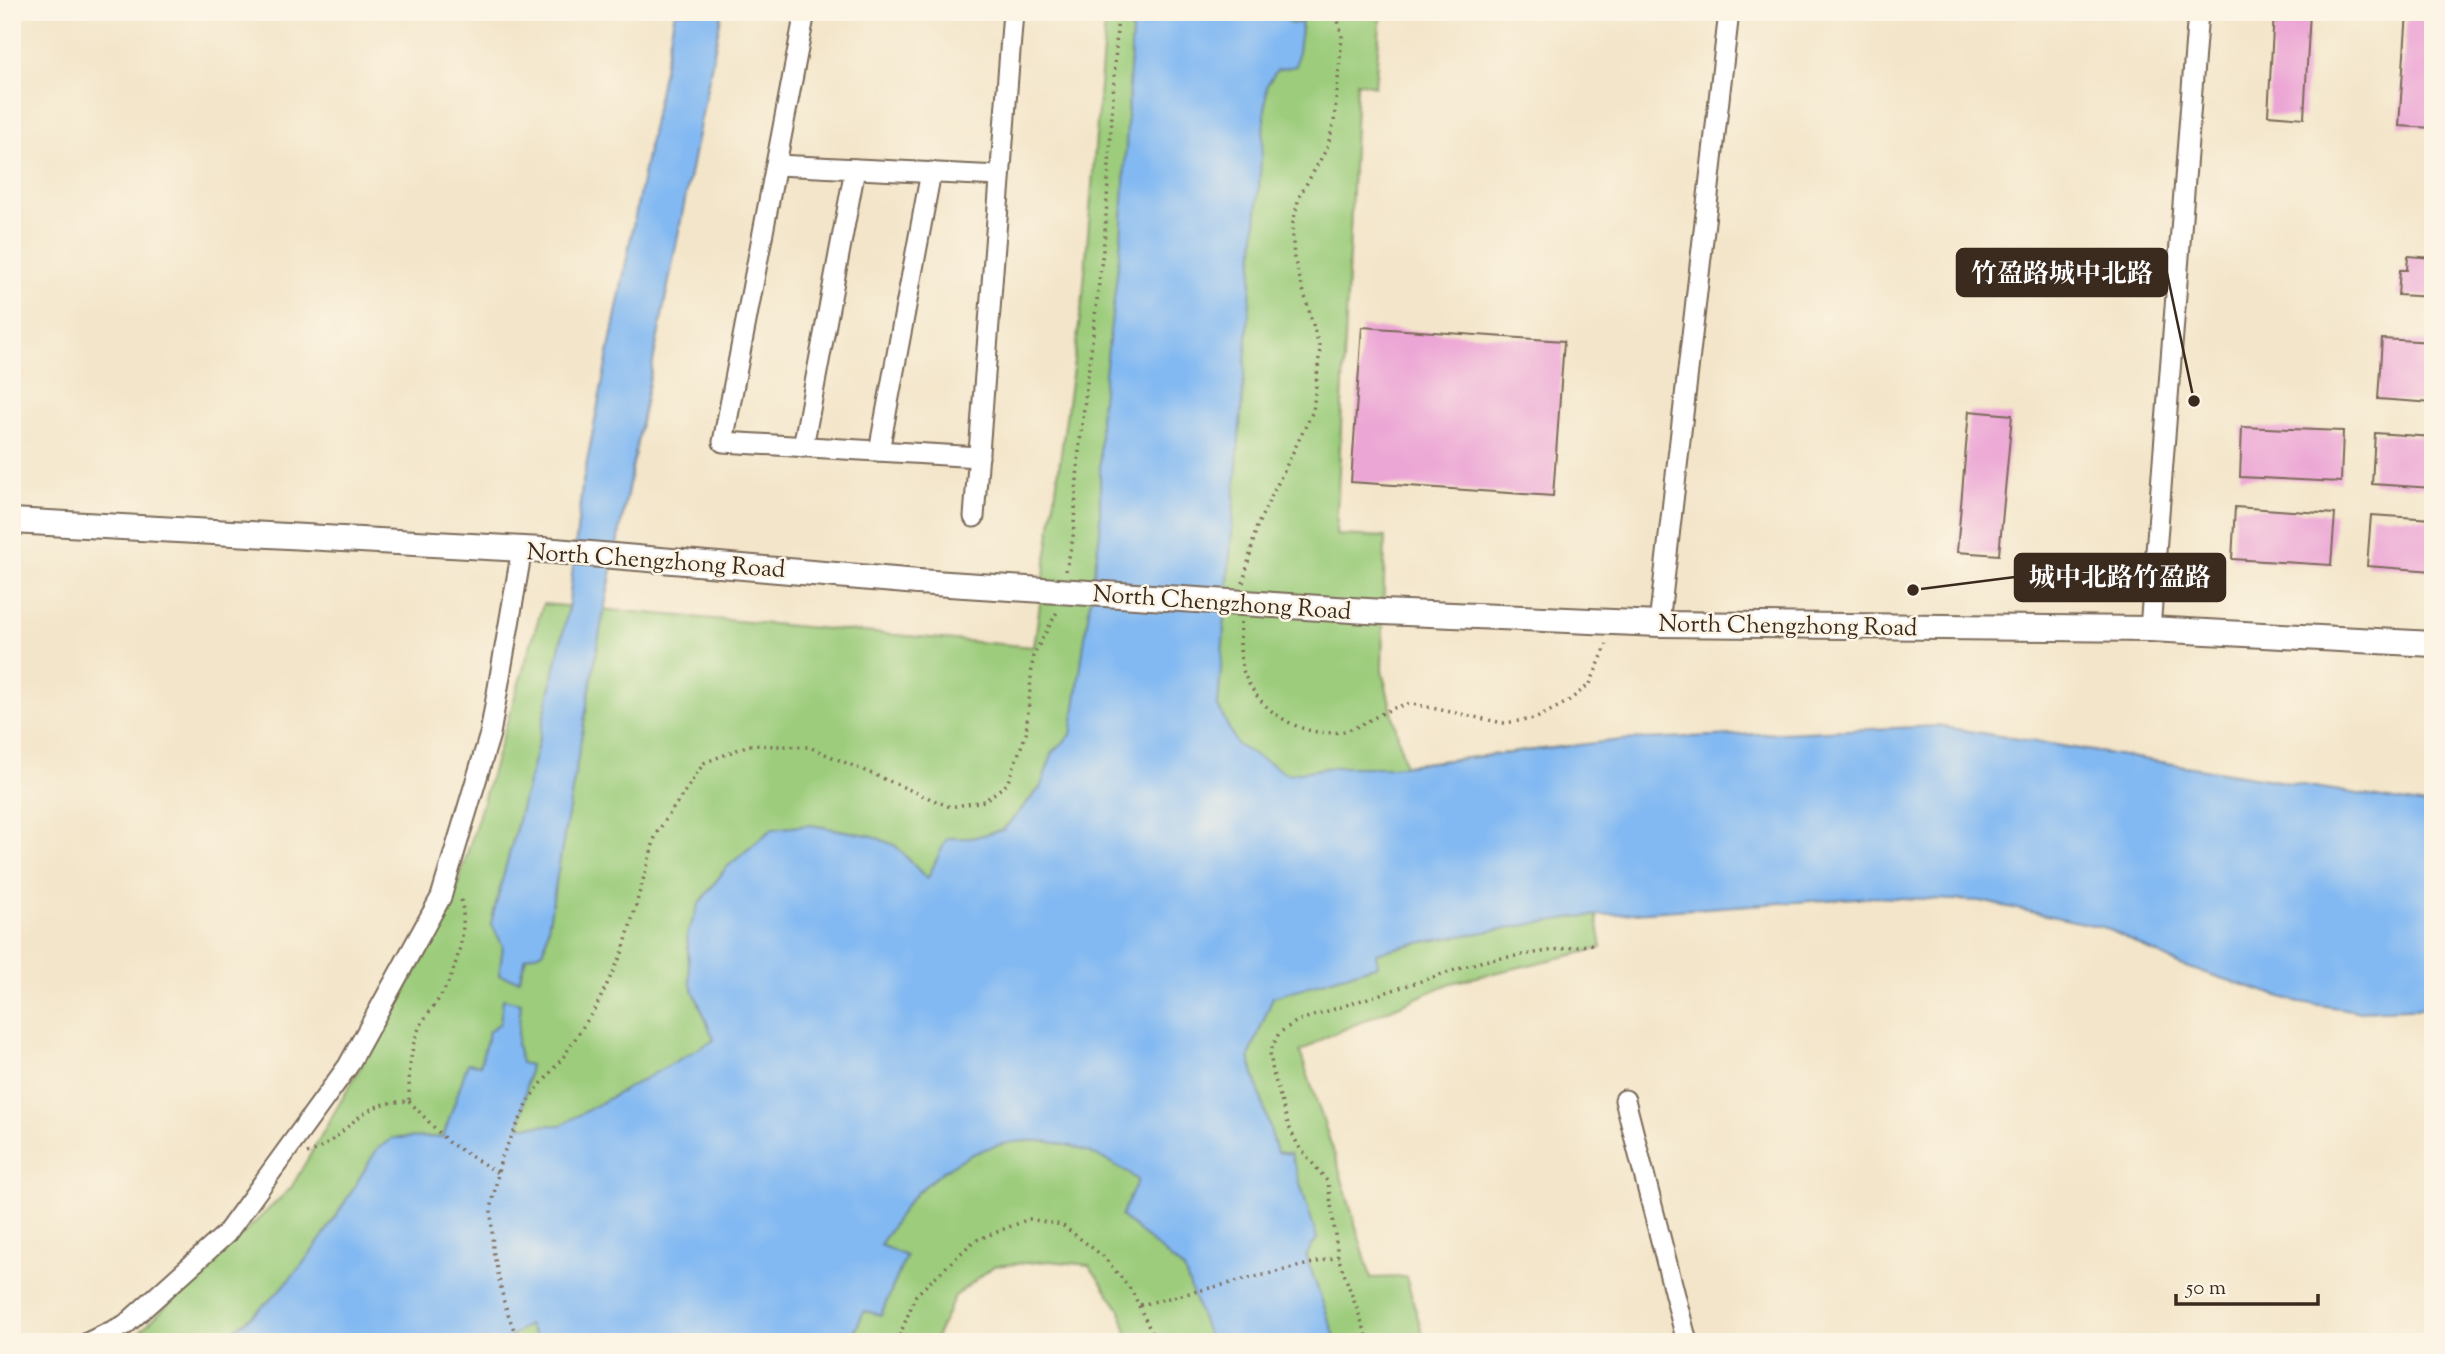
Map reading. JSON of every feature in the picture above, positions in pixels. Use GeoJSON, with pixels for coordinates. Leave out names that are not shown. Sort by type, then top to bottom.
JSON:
{"type":"FeatureCollection","features":[{"type":"Feature","properties":{"kind":"street"},"geometry":{"type":"LineString","coordinates":[[805,12],[723,442],[979,457]]}},
{"type":"Feature","properties":{"kind":"street"},"geometry":{"type":"LineString","coordinates":[[974,517],[1013,12]]}},
{"type":"Feature","properties":{"kind":"street"},"geometry":{"type":"LineString","coordinates":[[1659,624],[1729,12]]}},
{"type":"Feature","properties":{"kind":"street"},"geometry":{"type":"LineString","coordinates":[[2150,629],[2198,12]]}},
{"type":"Feature","properties":{"kind":"street"},"geometry":{"type":"LineString","coordinates":[[777,165],[999,176]]}},
{"type":"Feature","properties":{"kind":"street"},"geometry":{"type":"LineString","coordinates":[[803,447],[855,169]]}},
{"type":"Feature","properties":{"kind":"street"},"geometry":{"type":"LineString","coordinates":[[879,451],[931,172]]}},
{"type":"Feature","properties":{"kind":"street","name":"North Chengzhong Road"},"geometry":{"type":"LineString","coordinates":[[12,521],[533,550],[918,582],[1383,612],[1659,624],[2150,629],[2433,645]]}},
{"type":"Feature","properties":{"kind":"street"},"geometry":{"type":"LineString","coordinates":[[89,1342],[125,1325],[226,1234],[348,1066],[441,898],[490,734],[533,550]]}},
{"type":"Feature","properties":{"kind":"street"},"geometry":{"type":"LineString","coordinates":[[1625,1100],[1687,1342]]}},
{"type":"Feature","properties":{"kind":"path"},"geometry":{"type":"LineString","coordinates":[[1065,577],[1073,538],[1079,450],[1105,233],[1118,12]]}},
{"type":"Feature","properties":{"kind":"path"},"geometry":{"type":"LineString","coordinates":[[1243,585],[1244,571],[1257,526],[1313,411],[1320,349],[1294,258],[1292,227],[1299,197],[1327,148],[1334,122],[1342,37],[1336,12]]}},
{"type":"Feature","properties":{"kind":"path"},"geometry":{"type":"LineString","coordinates":[[518,1342],[504,1302],[493,1250],[491,1210],[501,1158],[532,1095],[564,1056],[597,1005],[623,951],[656,834],[704,763],[749,745],[809,747],[950,807],[984,801],[1007,784],[1026,734],[1033,656],[1056,617],[1059,604]]}},
{"type":"Feature","properties":{"kind":"path"},"geometry":{"type":"LineString","coordinates":[[1242,611],[1239,652],[1246,678],[1256,697],[1293,725],[1317,732],[1339,732],[1399,705],[1413,704],[1503,723],[1535,719],[1567,702],[1590,684],[1601,663],[1614,622]]}},
{"type":"Feature","properties":{"kind":"path"},"geometry":{"type":"LineString","coordinates":[[452,863],[464,911],[460,948],[443,992],[418,1029],[409,1063],[409,1101],[448,1142],[498,1174]]}},
{"type":"Feature","properties":{"kind":"path"},"geometry":{"type":"LineString","coordinates":[[1369,1342],[1338,1257],[1328,1182],[1299,1147],[1289,1127],[1273,1073],[1270,1052],[1279,1034],[1297,1021],[1432,975],[1483,961],[1594,944]]}},
{"type":"Feature","properties":{"kind":"path"},"geometry":{"type":"LineString","coordinates":[[279,1161],[324,1149],[356,1120],[380,1105],[409,1101]]}},
{"type":"Feature","properties":{"kind":"path"},"geometry":{"type":"LineString","coordinates":[[897,1342],[916,1295],[974,1241],[1028,1219],[1062,1225],[1103,1256],[1132,1291],[1156,1342]]}},
{"type":"Feature","properties":{"kind":"path"},"geometry":{"type":"LineString","coordinates":[[1139,1305],[1338,1257]]}},
{"type":"Feature","properties":{"kind":"green space"},"geometry":{"type":"Polygon","coordinates":[[[1106,12],[1381,12],[1375,86],[1357,82],[1336,535],[1385,537],[1382,670],[1405,765],[1568,746],[1602,948],[1451,983],[1326,1037],[1300,1052],[1337,1162],[1371,1278],[1406,1277],[1425,1342],[1130,1342],[1120,1310],[1089,1265],[1049,1261],[994,1266],[955,1296],[934,1342],[124,1342],[132,1339],[291,1188],[449,913],[543,604],[1034,647],[1083,296],[1106,12]]]}},
{"type":"Feature","properties":{"kind":"water"},"geometry":{"type":"Polygon","coordinates":[[[675,12],[722,12],[601,626],[544,951],[526,957],[519,980],[499,975],[503,946],[491,923],[536,752],[568,610],[582,487],[675,12]]]}},
{"type":"Feature","properties":{"kind":"water"},"geometry":{"type":"Polygon","coordinates":[[[1133,12],[1278,12],[1291,24],[1302,22],[1296,66],[1277,70],[1267,85],[1218,706],[1237,745],[1288,774],[1333,767],[1391,767],[1621,740],[1938,726],[2433,806],[2433,1008],[2357,1011],[2294,1001],[2180,965],[2106,928],[1980,901],[1871,897],[1575,917],[1412,944],[1376,953],[1378,965],[1273,997],[1249,1057],[1277,1152],[1291,1154],[1317,1238],[1306,1256],[1337,1342],[1210,1342],[1184,1270],[1121,1216],[1138,1180],[1110,1162],[1081,1150],[1053,1142],[1025,1141],[998,1145],[971,1155],[944,1171],[913,1197],[880,1245],[906,1256],[881,1315],[864,1311],[850,1342],[540,1342],[528,1325],[502,1342],[215,1342],[243,1323],[289,1280],[326,1231],[377,1149],[393,1138],[443,1137],[468,1063],[480,1065],[489,1031],[500,1023],[503,999],[521,1003],[517,1044],[521,1063],[530,1065],[520,1126],[561,1125],[714,1040],[690,982],[687,935],[699,904],[726,868],[772,829],[811,825],[873,836],[896,846],[927,879],[947,838],[971,838],[1003,830],[1040,788],[1053,752],[1071,735],[1100,532],[1100,416],[1121,240],[1133,12]]]}},
{"type":"Feature","properties":{"kind":"building"},"geometry":{"type":"Polygon","coordinates":[[[2274,12],[2310,12],[2304,118],[2268,115],[2274,12]]]}},
{"type":"Feature","properties":{"kind":"building"},"geometry":{"type":"Polygon","coordinates":[[[2407,12],[2433,12],[2433,128],[2399,126],[2407,12]]]}},
{"type":"Feature","properties":{"kind":"building"},"geometry":{"type":"Polygon","coordinates":[[[2408,256],[2433,258],[2433,297],[2398,295],[2400,270],[2407,270],[2408,256]]]}},
{"type":"Feature","properties":{"kind":"building"},"geometry":{"type":"Polygon","coordinates":[[[1362,327],[1564,341],[1553,496],[1351,482],[1362,327]]]}},
{"type":"Feature","properties":{"kind":"building"},"geometry":{"type":"Polygon","coordinates":[[[2382,339],[2433,342],[2433,403],[2378,399],[2382,339]]]}},
{"type":"Feature","properties":{"kind":"building"},"geometry":{"type":"Polygon","coordinates":[[[1969,411],[2012,415],[1999,555],[1957,552],[1969,411]]]}},
{"type":"Feature","properties":{"kind":"building"},"geometry":{"type":"Polygon","coordinates":[[[2242,427],[2343,431],[2341,482],[2240,477],[2242,427]]]}},
{"type":"Feature","properties":{"kind":"building"},"geometry":{"type":"Polygon","coordinates":[[[2375,433],[2433,437],[2433,488],[2372,484],[2375,433]]]}},
{"type":"Feature","properties":{"kind":"building"},"geometry":{"type":"Polygon","coordinates":[[[2235,507],[2335,514],[2331,565],[2232,559],[2235,507]]]}},
{"type":"Feature","properties":{"kind":"building"},"geometry":{"type":"Polygon","coordinates":[[[2371,515],[2433,519],[2433,571],[2367,566],[2371,515]]]}},
{"type":"Feature","properties":{"kind":"place","name":"竹盈路城中北路"},"geometry":{"type":"Point","coordinates":[2194,401]}},
{"type":"Feature","properties":{"kind":"place","name":"城中北路竹盈路"},"geometry":{"type":"Point","coordinates":[1913,590]}}]}
